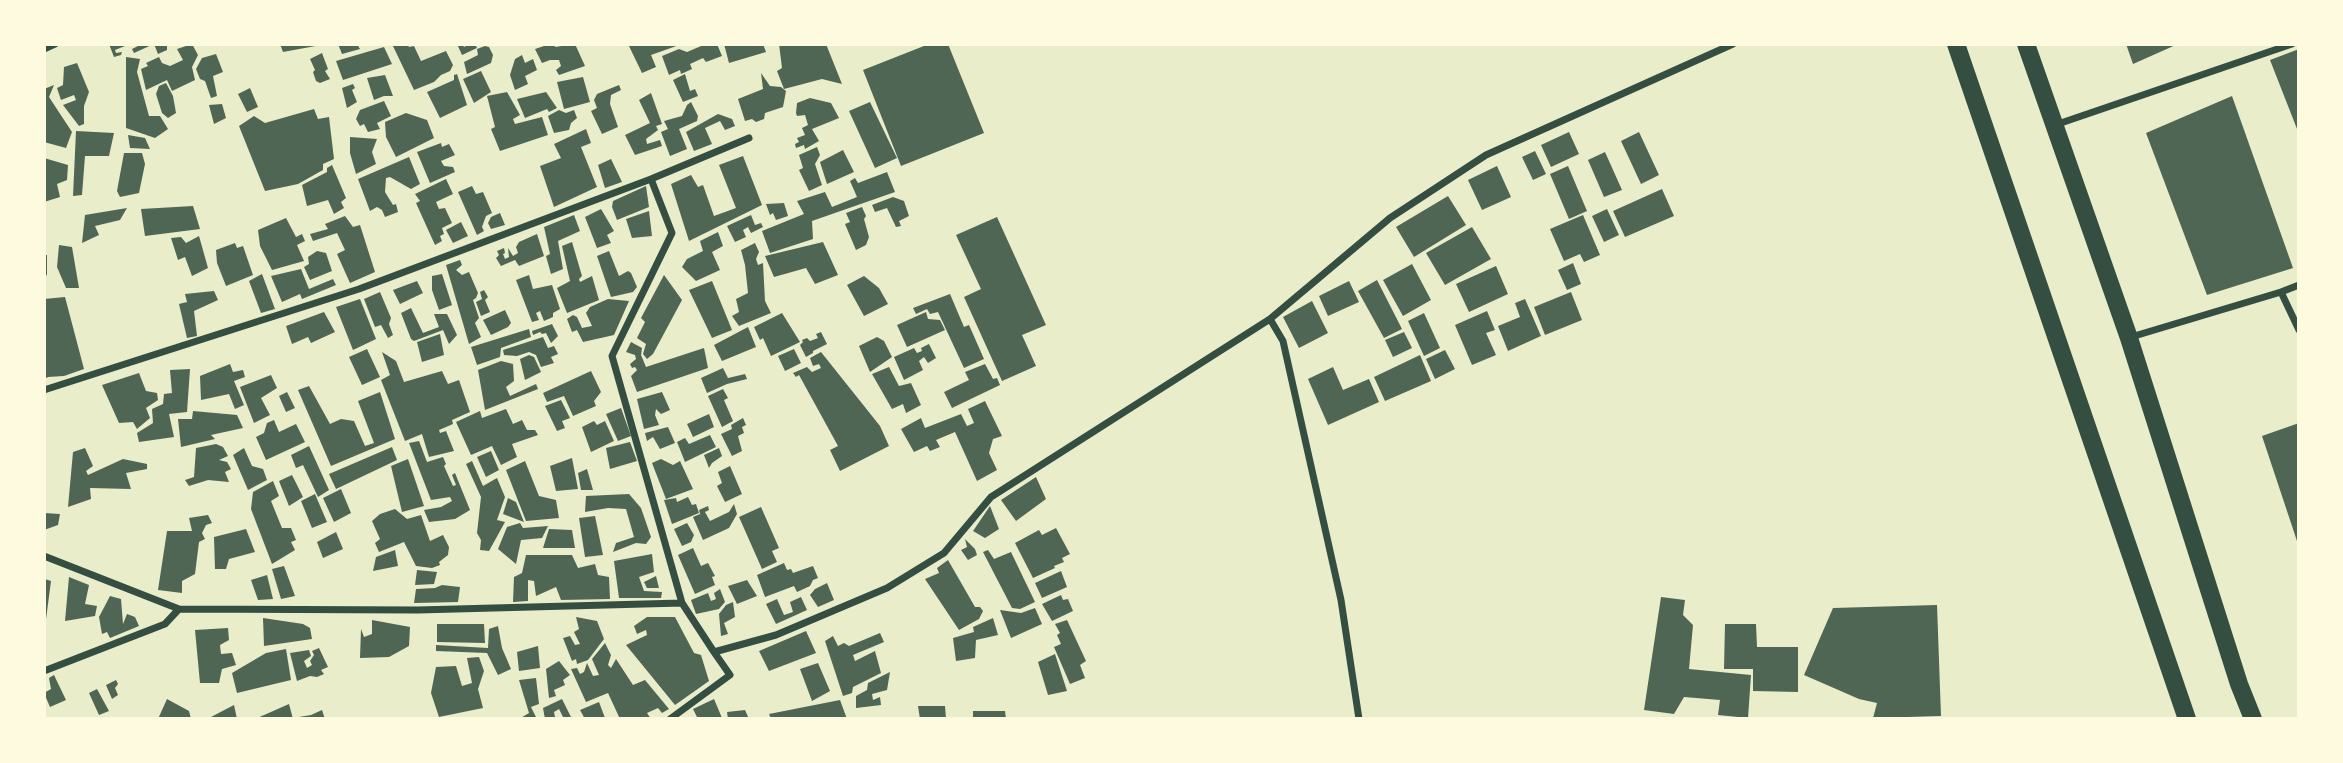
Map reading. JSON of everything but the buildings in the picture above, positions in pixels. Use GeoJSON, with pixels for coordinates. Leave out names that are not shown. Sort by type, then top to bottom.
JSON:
{"type":"FeatureCollection","features":[{"type":"Feature","properties":{"kind":"main road"},"geometry":{"type":"LineString","coordinates":[[1956,44],[2187,719]]}},
{"type":"Feature","properties":{"kind":"main road"},"geometry":{"type":"LineString","coordinates":[[2025,44],[2129,338],[2239,684],[2253,719]]}},
{"type":"Feature","properties":{"kind":"street"},"geometry":{"type":"LineString","coordinates":[[44,49],[55,44]]}},
{"type":"Feature","properties":{"kind":"street"},"geometry":{"type":"LineString","coordinates":[[713,652],[776,635],[887,588],[944,553],[991,497],[1270,319],[1390,218],[1486,155],[1733,44]]}},
{"type":"Feature","properties":{"kind":"street"},"geometry":{"type":"LineString","coordinates":[[2054,125],[2292,44]]}},
{"type":"Feature","properties":{"kind":"street"},"geometry":{"type":"LineString","coordinates":[[44,390],[359,289],[651,179],[749,138]]}},
{"type":"Feature","properties":{"kind":"street"},"geometry":{"type":"LineString","coordinates":[[651,179],[672,233],[612,356],[682,603],[730,675],[670,719]]}},
{"type":"Feature","properties":{"kind":"street"},"geometry":{"type":"LineString","coordinates":[[2129,338],[2299,285]]}},
{"type":"Feature","properties":{"kind":"street"},"geometry":{"type":"LineString","coordinates":[[2281,292],[2299,330]]}},
{"type":"Feature","properties":{"kind":"street"},"geometry":{"type":"LineString","coordinates":[[1270,319],[1283,341],[1338,586],[1359,719]]}},
{"type":"Feature","properties":{"kind":"street"},"geometry":{"type":"LineString","coordinates":[[44,556],[179,609],[418,610],[682,603]]}},
{"type":"Feature","properties":{"kind":"street"},"geometry":{"type":"LineString","coordinates":[[44,671],[165,624],[179,609]]}}]}
